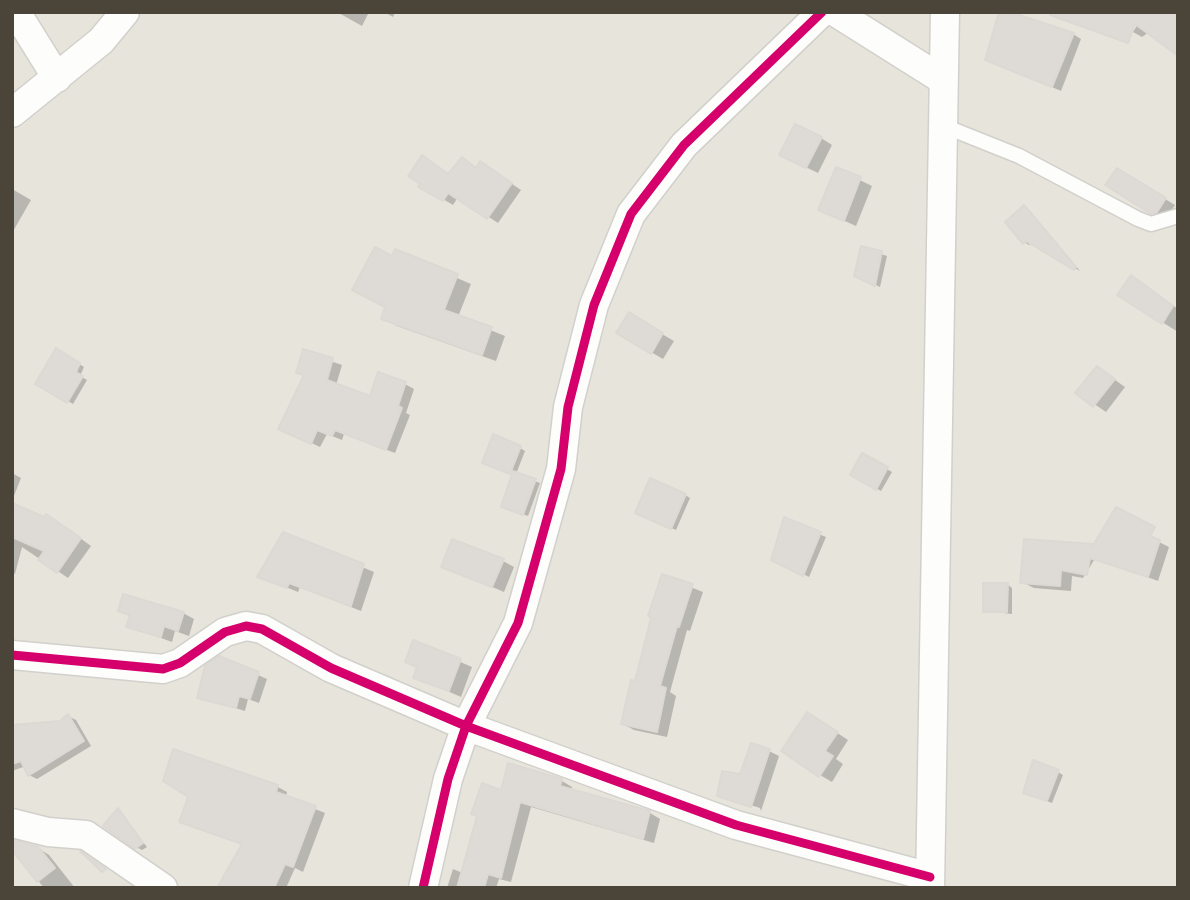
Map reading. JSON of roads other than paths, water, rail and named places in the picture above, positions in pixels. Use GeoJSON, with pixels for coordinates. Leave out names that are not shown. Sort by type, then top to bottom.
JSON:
{"type":"FeatureCollection","features":[{"type":"Feature","properties":{"kind":"street"},"geometry":{"type":"LineString","coordinates":[[16,12],[57,78]]}},
{"type":"Feature","properties":{"kind":"street"},"geometry":{"type":"LineString","coordinates":[[12,113],[100,41],[125,12]]}},
{"type":"Feature","properties":{"kind":"street"},"geometry":{"type":"LineString","coordinates":[[423,888],[448,779],[466,726],[518,622],[561,469],[568,407],[594,305],[631,214],[684,145],[822,12]]}},
{"type":"Feature","properties":{"kind":"street"},"geometry":{"type":"LineString","coordinates":[[835,12],[943,80]]}},
{"type":"Feature","properties":{"kind":"street"},"geometry":{"type":"LineString","coordinates":[[12,655],[163,669],[180,663],[225,632],[246,626],[261,629],[331,668],[466,726],[736,825],[930,883],[945,12]]}},
{"type":"Feature","properties":{"kind":"street"},"geometry":{"type":"LineString","coordinates":[[12,823],[48,832],[86,835],[163,888]]}},
{"type":"Feature","properties":{"kind":"lane"},"geometry":{"type":"LineString","coordinates":[[944,126],[1019,156],[1151,224],[1178,216]]}}]}
